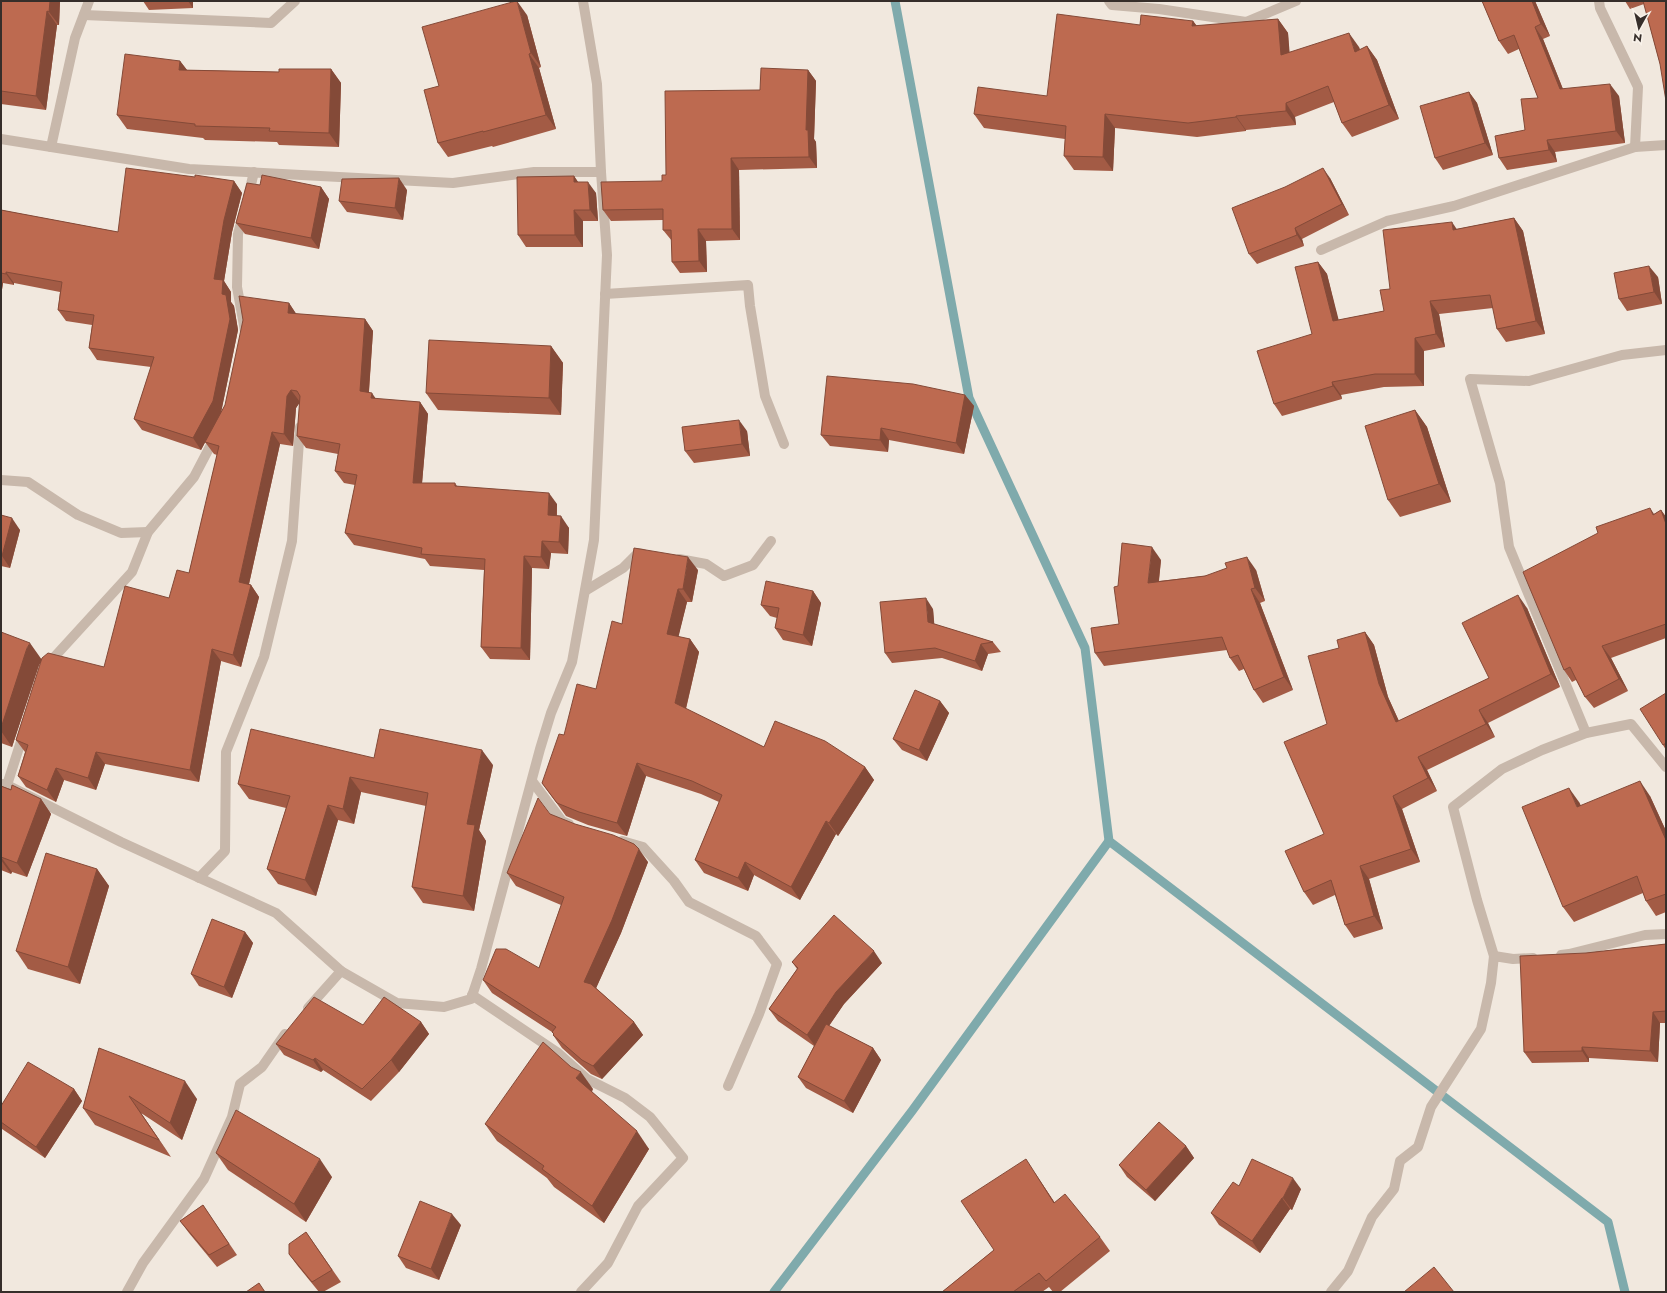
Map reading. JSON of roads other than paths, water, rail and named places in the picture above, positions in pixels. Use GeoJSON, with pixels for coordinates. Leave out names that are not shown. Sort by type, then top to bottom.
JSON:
{"type":"FeatureCollection","features":[{"type":"Feature","properties":{"kind":"street"},"geometry":{"type":"LineString","coordinates":[[51,147],[75,38],[89,1]]}},
{"type":"Feature","properties":{"kind":"street"},"geometry":{"type":"LineString","coordinates":[[84,15],[271,23],[295,1]]}},
{"type":"Feature","properties":{"kind":"street"},"geometry":{"type":"LineString","coordinates":[[26,726],[4,784],[121,842],[276,913],[341,971],[397,1003],[444,1007],[471,999],[481,969],[551,713],[572,662],[594,540],[607,255],[597,84],[583,1]]}},
{"type":"Feature","properties":{"kind":"street"},"geometry":{"type":"LineString","coordinates":[[1109,1],[1112,5],[1159,9],[1246,22],[1296,1]]}},
{"type":"Feature","properties":{"kind":"street"},"geometry":{"type":"LineString","coordinates":[[1599,1],[1600,8],[1638,87],[1635,147]]}},
{"type":"Feature","properties":{"kind":"street"},"geometry":{"type":"LineString","coordinates":[[1,139],[189,168],[453,183],[534,172],[601,172]]}},
{"type":"Feature","properties":{"kind":"street"},"geometry":{"type":"LineString","coordinates":[[1322,250],[1387,221],[1454,206],[1635,147],[1666,145]]}},
{"type":"Feature","properties":{"kind":"street"},"geometry":{"type":"LineString","coordinates":[[243,338],[245,330],[237,287],[238,234],[254,172]]}},
{"type":"Feature","properties":{"kind":"street"},"geometry":{"type":"LineString","coordinates":[[605,294],[748,285],[750,306],[765,396],[784,444]]}},
{"type":"Feature","properties":{"kind":"street"},"geometry":{"type":"LineString","coordinates":[[1586,733],[1509,547],[1500,483],[1470,379],[1529,381],[1622,355],[1666,350]]}},
{"type":"Feature","properties":{"kind":"street"},"geometry":{"type":"LineString","coordinates":[[199,878],[225,851],[226,752],[264,657],[292,541],[301,415]]}},
{"type":"Feature","properties":{"kind":"street"},"geometry":{"type":"LineString","coordinates":[[43,674],[45,667],[132,572],[148,532],[194,477],[219,428]]}},
{"type":"Feature","properties":{"kind":"street"},"geometry":{"type":"LineString","coordinates":[[1,480],[28,482],[78,515],[121,533],[148,532]]}},
{"type":"Feature","properties":{"kind":"street"},"geometry":{"type":"LineString","coordinates":[[669,557],[706,564],[724,576],[753,565],[771,541]]}},
{"type":"Feature","properties":{"kind":"street"},"geometry":{"type":"LineString","coordinates":[[585,591],[623,568],[638,553],[654,555]]}},
{"type":"Feature","properties":{"kind":"street"},"geometry":{"type":"LineString","coordinates":[[1331,1292],[1348,1271],[1372,1217],[1394,1189],[1400,1161],[1418,1147],[1431,1107],[1481,1029],[1491,983],[1494,956],[1477,900],[1453,807],[1502,769],[1542,750],[1586,733],[1631,724],[1666,767]]}},
{"type":"Feature","properties":{"kind":"street"},"geometry":{"type":"LineString","coordinates":[[532,781],[562,821],[580,829]]}},
{"type":"Feature","properties":{"kind":"street"},"geometry":{"type":"LineString","coordinates":[[614,839],[643,847],[674,880],[689,902],[756,936],[777,964],[759,1014],[728,1086]]}},
{"type":"Feature","properties":{"kind":"street"},"geometry":{"type":"LineString","coordinates":[[1494,956],[1513,959],[1570,954],[1645,935],[1666,934]]}},
{"type":"Feature","properties":{"kind":"street"},"geometry":{"type":"LineString","coordinates":[[301,1016],[341,971]]}},
{"type":"Feature","properties":{"kind":"street"},"geometry":{"type":"LineString","coordinates":[[472,995],[558,1053],[587,1079],[626,1098],[650,1117],[683,1158],[638,1206],[608,1263],[581,1292]]}},
{"type":"Feature","properties":{"kind":"street"},"geometry":{"type":"LineString","coordinates":[[127,1292],[142,1263],[204,1179],[232,1117],[240,1084],[262,1067],[291,1027]]}},
{"type":"Feature","properties":{"kind":"waterway"},"geometry":{"type":"LineString","coordinates":[[895,1],[969,398],[1085,648],[1109,841],[1608,1222],[1625,1292]]}},
{"type":"Feature","properties":{"kind":"waterway"},"geometry":{"type":"LineString","coordinates":[[774,1292],[912,1111],[1109,841]]}}]}
